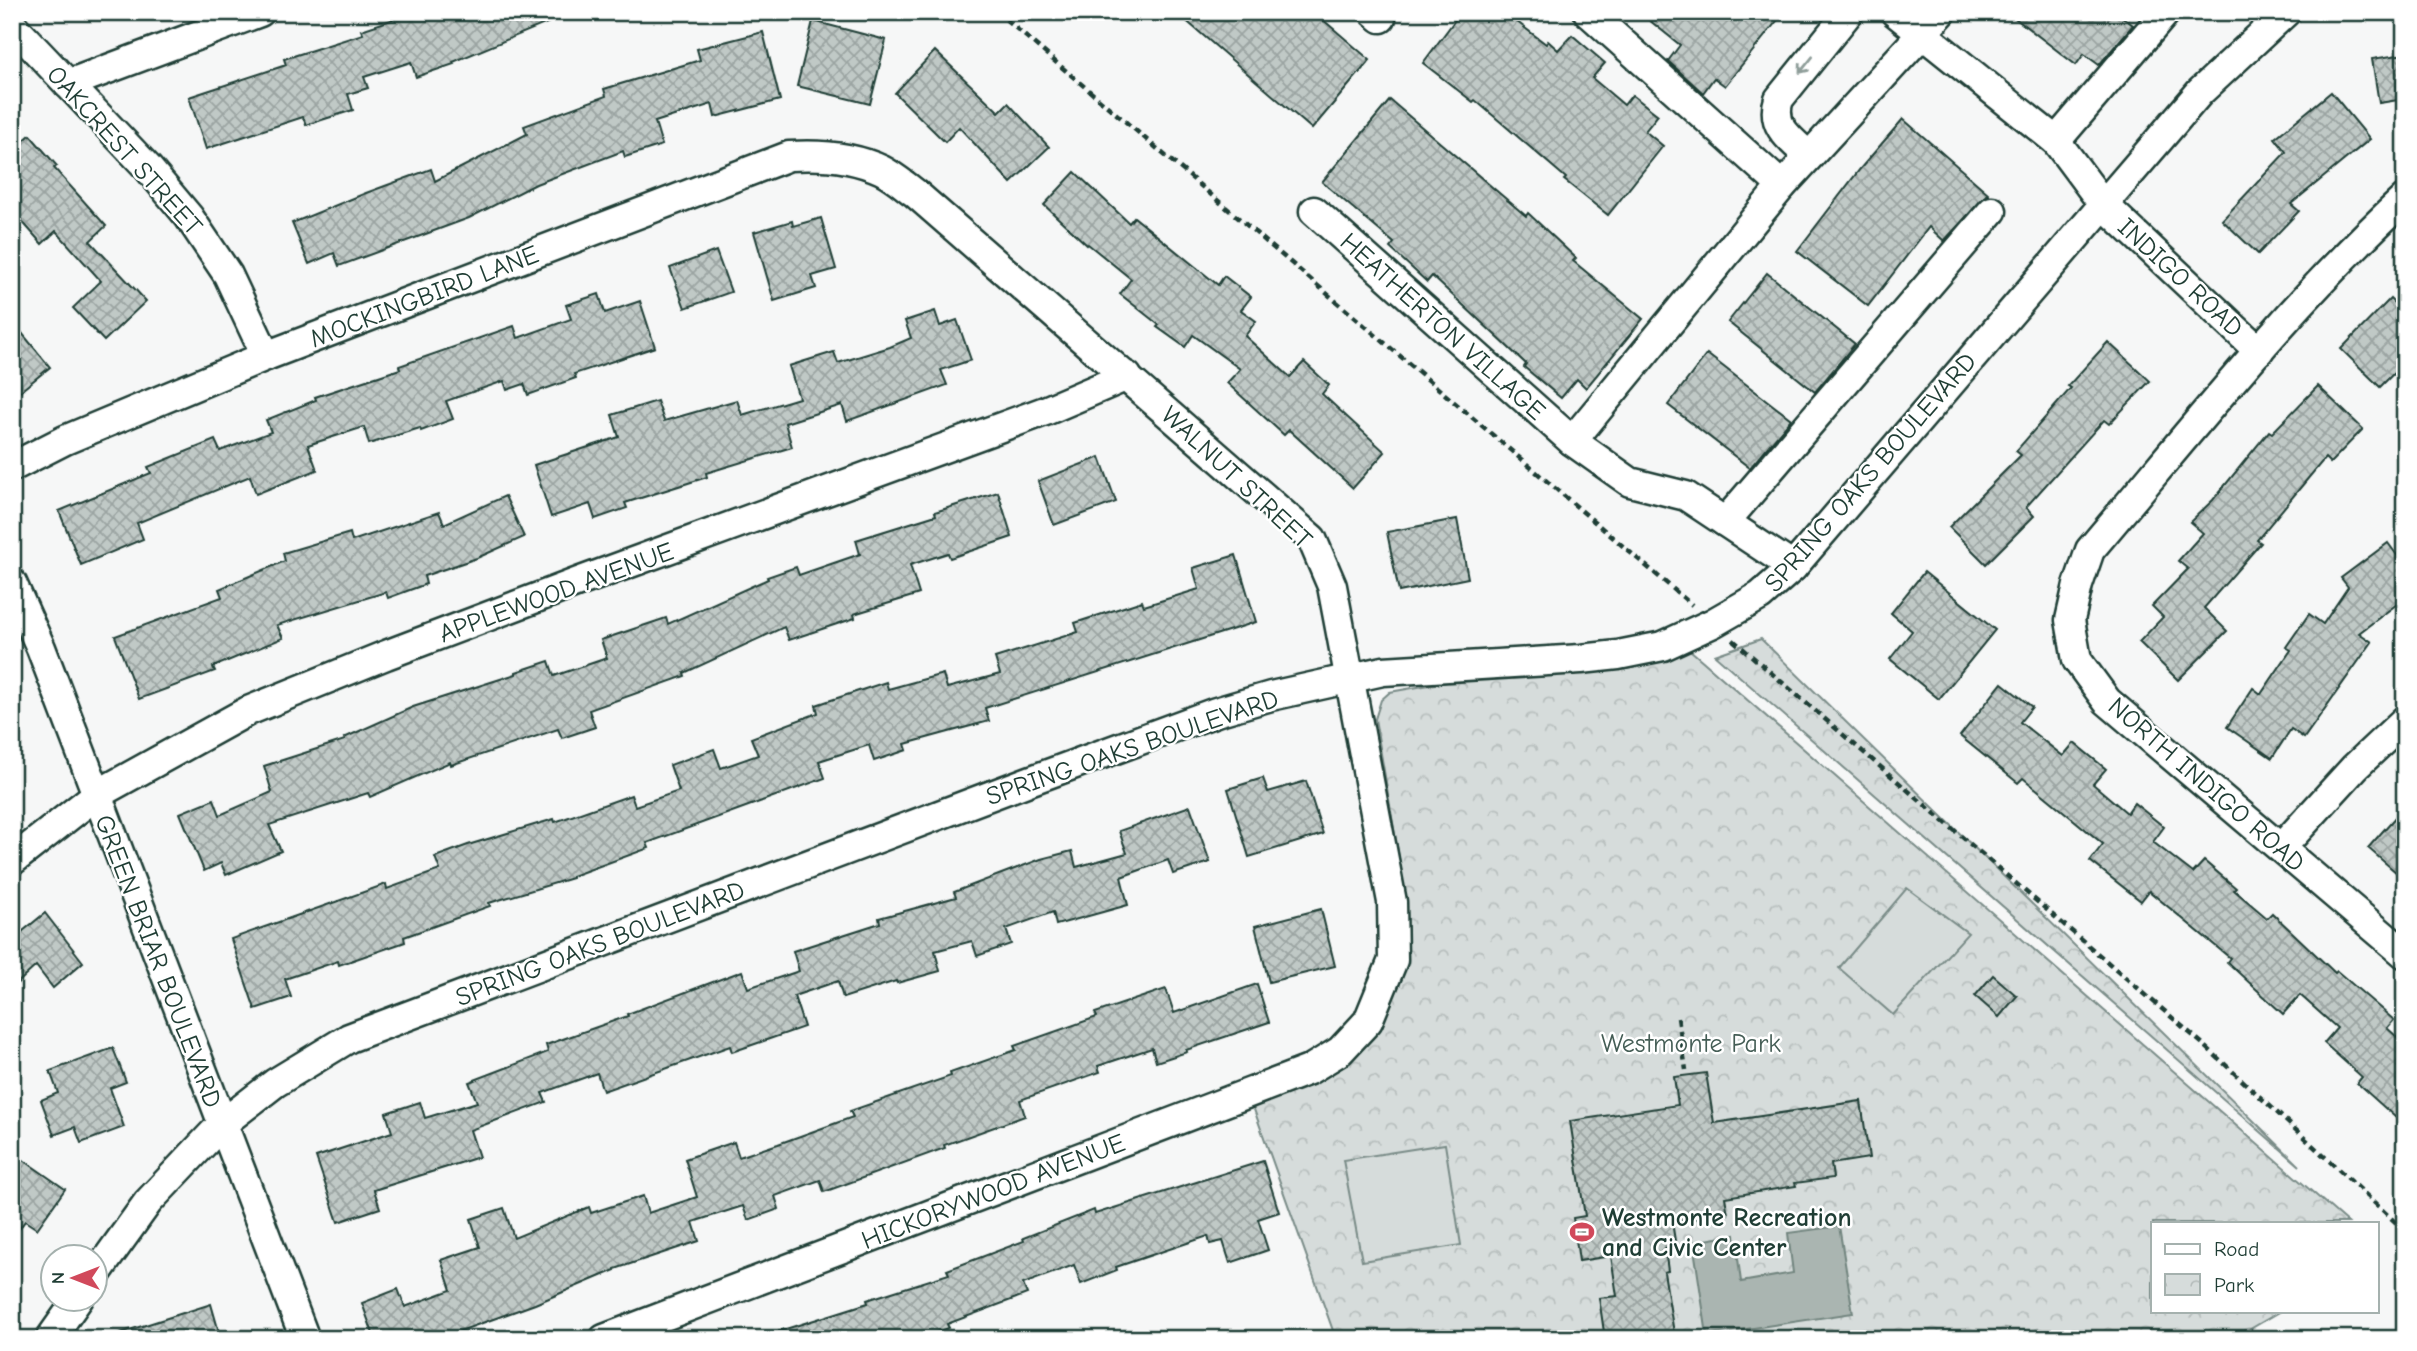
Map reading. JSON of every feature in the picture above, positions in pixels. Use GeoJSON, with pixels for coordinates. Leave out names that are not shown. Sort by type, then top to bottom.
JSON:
{"type":"FeatureCollection","features":[{"type":"Feature","properties":{"kind":"street"},"geometry":{"type":"LineString","coordinates":[[68,84],[260,12]]}},
{"type":"Feature","properties":{"kind":"street"},"geometry":{"type":"LineString","coordinates":[[1588,12],[1782,186]]}},
{"type":"Feature","properties":{"kind":"street"},"geometry":{"type":"LineString","coordinates":[[1809,156],[1783,132],[1777,121],[1776,109],[1779,99],[1849,12]]}},
{"type":"Feature","properties":{"kind":"street"},"geometry":{"type":"LineString","coordinates":[[1895,12],[2056,141],[2103,204]]}},
{"type":"Feature","properties":{"kind":"street"},"geometry":{"type":"LineString","coordinates":[[1572,441],[1782,186],[1942,12]]}},
{"type":"Feature","properties":{"kind":"street"},"geometry":{"type":"LineString","coordinates":[[2056,141],[2166,12]]}},
{"type":"Feature","properties":{"kind":"street","name":"SPRING OAKS BOULEVARD"},"geometry":{"type":"LineString","coordinates":[[108,1257],[148,1202],[222,1124],[275,1083],[349,1038],[1029,780],[1216,712],[1271,696],[1383,671],[1618,655],[1663,646],[1713,623],[1760,596],[1793,567],[2200,92],[2286,12]]}},
{"type":"Feature","properties":{"kind":"street","name":"OAKCREST STREET"},"geometry":{"type":"LineString","coordinates":[[12,25],[148,168],[189,217],[228,275],[266,356]]}},
{"type":"Feature","properties":{"kind":"street","name":"MOCKINGBIRD LANE"},"geometry":{"type":"LineString","coordinates":[[12,467],[65,440],[266,356],[789,156],[819,154],[845,158]]}},
{"type":"Feature","properties":{"kind":"street","name":"WALNUT STREET"},"geometry":{"type":"LineString","coordinates":[[845,158],[883,170],[915,193],[1312,538],[1332,586],[1392,902],[1393,960],[1368,1021]]}},
{"type":"Feature","properties":{"kind":"street","name":"NORTH INDIGO ROAD"},"geometry":{"type":"LineString","coordinates":[[2405,198],[2359,240],[2259,351],[2090,550],[2070,620],[2077,660],[2107,701],[2405,954]]}},
{"type":"Feature","properties":{"kind":"street","name":"INDIGO ROAD"},"geometry":{"type":"LineString","coordinates":[[2103,204],[2259,351]]}},
{"type":"Feature","properties":{"kind":"street","name":"HEATHERTON VILLAGE"},"geometry":{"type":"LineString","coordinates":[[1314,211],[1572,441],[1630,482],[1686,496],[1793,567]]}},
{"type":"Feature","properties":{"kind":"street"},"geometry":{"type":"LineString","coordinates":[[1725,522],[1992,211]]}},
{"type":"Feature","properties":{"kind":"street","name":"APPLEWOOD AVENUE"},"geometry":{"type":"LineString","coordinates":[[12,861],[96,795],[248,711],[555,591],[1045,411],[1126,376]]}},
{"type":"Feature","properties":{"kind":"street","name":"GREEN BRIAR BOULEVARD"},"geometry":{"type":"LineString","coordinates":[[12,583],[41,648],[305,1339]]}},
{"type":"Feature","properties":{"kind":"street"},"geometry":{"type":"LineString","coordinates":[[2281,848],[2355,767],[2405,720]]}},
{"type":"Feature","properties":{"kind":"street","name":"HICKORYWOOD AVENUE"},"geometry":{"type":"LineString","coordinates":[[604,1339],[1309,1070],[1340,1051],[1368,1021]]}},
{"type":"Feature","properties":{"kind":"street"},"geometry":{"type":"LineString","coordinates":[[50,1339],[69,1312]]}},
{"type":"Feature","properties":{"kind":"path"},"geometry":{"type":"LineString","coordinates":[[1678,1018],[1686,1070]]}},
{"type":"Feature","properties":{"kind":"green space"},"geometry":{"type":"Polygon","coordinates":[[[1761,639],[2300,1166],[1715,655],[1761,639]]]}},
{"type":"Feature","properties":{"kind":"green space","name":"Westmonte Park"},"geometry":{"type":"Polygon","coordinates":[[[1682,643],[2347,1222],[2151,1222],[2151,1312],[2279,1312],[2233,1339],[1336,1339],[1251,1101],[1308,1077],[1404,962],[1406,898],[1375,719],[1381,700],[1390,692],[1682,643]]]}},
{"type":"Feature","properties":{"kind":"green space"},"geometry":{"type":"Polygon","coordinates":[[[1907,888],[1968,933],[1893,1015],[1839,968],[1907,888]]]}},
{"type":"Feature","properties":{"kind":"green space"},"geometry":{"type":"Polygon","coordinates":[[[1445,1144],[1461,1245],[1362,1261],[1343,1160],[1445,1144]]]}},
{"type":"Feature","properties":{"kind":"shaded area"},"geometry":{"type":"Polygon","coordinates":[[[1839,1226],[1853,1313],[1707,1335],[1693,1242],[1735,1235],[1741,1282],[1793,1273],[1788,1233],[1839,1226]]]}},
{"type":"Feature","properties":{"kind":"building"},"geometry":{"type":"Polygon","coordinates":[[[415,12],[571,13],[453,62],[454,64],[416,77],[411,62],[364,77],[368,88],[348,94],[353,110],[306,125],[303,117],[206,149],[189,97],[286,65],[284,59],[363,34],[361,30],[415,12]]]}},
{"type":"Feature","properties":{"kind":"building"},"geometry":{"type":"Polygon","coordinates":[[[1176,12],[1314,12],[1370,60],[1312,129],[1176,12]]]}},
{"type":"Feature","properties":{"kind":"building"},"geometry":{"type":"Polygon","coordinates":[[[1461,12],[1504,12],[1558,50],[1572,35],[1605,63],[1592,78],[1624,105],[1632,95],[1658,115],[1645,131],[1663,146],[1608,215],[1564,180],[1566,178],[1475,100],[1473,102],[1423,63],[1461,12]]]}},
{"type":"Feature","properties":{"kind":"building"},"geometry":{"type":"Polygon","coordinates":[[[1639,12],[1784,12],[1725,86],[1714,78],[1703,93],[1668,61],[1680,45],[1639,12]]]}},
{"type":"Feature","properties":{"kind":"building"},"geometry":{"type":"Polygon","coordinates":[[[2007,12],[2116,12],[2133,25],[2099,65],[2084,54],[2076,65],[2007,12]]]}},
{"type":"Feature","properties":{"kind":"building"},"geometry":{"type":"Polygon","coordinates":[[[813,21],[886,40],[870,104],[797,86],[813,21]]]}},
{"type":"Feature","properties":{"kind":"building"},"geometry":{"type":"Polygon","coordinates":[[[763,32],[780,100],[715,117],[712,104],[655,122],[662,145],[625,157],[623,151],[536,184],[469,218],[339,266],[334,253],[309,264],[292,223],[431,169],[435,181],[527,134],[524,126],[606,96],[604,89],[700,60],[697,49],[763,32]]]}},
{"type":"Feature","properties":{"kind":"building"},"geometry":{"type":"Polygon","coordinates":[[[935,51],[999,112],[1008,103],[1049,147],[1011,183],[959,127],[945,142],[895,93],[935,51]]]}},
{"type":"Feature","properties":{"kind":"building"},"geometry":{"type":"Polygon","coordinates":[[[2405,54],[2405,99],[2379,103],[2372,59],[2405,54]]]}},
{"type":"Feature","properties":{"kind":"building"},"geometry":{"type":"Polygon","coordinates":[[[2331,92],[2370,139],[2291,204],[2299,211],[2258,254],[2222,220],[2286,152],[2275,138],[2331,92]]]}},
{"type":"Feature","properties":{"kind":"building"},"geometry":{"type":"Polygon","coordinates":[[[1390,100],[1526,216],[1528,213],[1576,258],[1573,261],[1643,319],[1586,388],[1577,379],[1561,398],[1524,367],[1526,364],[1432,276],[1427,282],[1390,248],[1394,243],[1322,182],[1390,100]]]}},
{"type":"Feature","properties":{"kind":"building"},"geometry":{"type":"Polygon","coordinates":[[[1903,119],[1988,193],[1944,241],[1929,227],[1868,306],[1797,251],[1860,169],[1903,119]]]}},
{"type":"Feature","properties":{"kind":"building"},"geometry":{"type":"Polygon","coordinates":[[[30,135],[57,166],[54,168],[106,226],[90,241],[146,301],[104,341],[73,308],[101,281],[56,231],[42,244],[12,210],[12,151],[30,135]]]}},
{"type":"Feature","properties":{"kind":"building"},"geometry":{"type":"Polygon","coordinates":[[[1075,172],[1129,223],[1134,217],[1218,285],[1224,276],[1251,297],[1241,310],[1256,321],[1245,336],[1290,377],[1304,362],[1329,385],[1322,394],[1385,452],[1353,488],[1289,430],[1284,435],[1227,383],[1240,369],[1193,335],[1185,347],[1157,327],[1159,325],[1120,294],[1131,279],[1087,245],[1044,205],[1075,172]]]}},
{"type":"Feature","properties":{"kind":"building"},"geometry":{"type":"Polygon","coordinates":[[[821,218],[836,269],[812,276],[816,288],[774,301],[754,232],[792,221],[793,226],[821,218]]]}},
{"type":"Feature","properties":{"kind":"building"},"geometry":{"type":"Polygon","coordinates":[[[716,251],[731,292],[685,308],[670,268],[716,251]]]}},
{"type":"Feature","properties":{"kind":"building"},"geometry":{"type":"Polygon","coordinates":[[[1767,273],[1855,344],[1815,392],[1728,322],[1767,273]]]}},
{"type":"Feature","properties":{"kind":"building"},"geometry":{"type":"Polygon","coordinates":[[[599,294],[605,313],[640,301],[655,347],[574,374],[576,378],[528,395],[524,384],[507,390],[504,381],[446,401],[453,419],[421,431],[420,428],[369,444],[364,427],[308,445],[317,470],[256,494],[250,476],[137,523],[143,539],[81,565],[59,511],[151,473],[148,467],[215,440],[220,451],[271,432],[266,420],[316,400],[315,397],[400,369],[399,366],[514,326],[518,338],[571,319],[566,305],[599,294]]]}},
{"type":"Feature","properties":{"kind":"building"},"geometry":{"type":"Polygon","coordinates":[[[2390,299],[2405,314],[2405,362],[2380,387],[2341,349],[2390,299]]]}},
{"type":"Feature","properties":{"kind":"building"},"geometry":{"type":"Polygon","coordinates":[[[935,311],[940,326],[957,320],[971,360],[941,370],[947,385],[847,421],[842,405],[785,423],[792,447],[706,473],[707,477],[625,503],[627,508],[595,519],[590,504],[551,517],[534,465],[619,437],[612,415],[657,401],[664,421],[737,400],[742,415],[799,398],[789,366],[834,352],[838,363],[890,347],[911,338],[905,321],[935,311]]]}},
{"type":"Feature","properties":{"kind":"building"},"geometry":{"type":"Polygon","coordinates":[[[12,321],[50,367],[12,398],[12,321]]]}},
{"type":"Feature","properties":{"kind":"building"},"geometry":{"type":"Polygon","coordinates":[[[2108,342],[2150,381],[2109,424],[2104,420],[2026,507],[2034,516],[1986,564],[1949,527],[2021,455],[2016,451],[2071,388],[2068,386],[2108,342]]]}},
{"type":"Feature","properties":{"kind":"building"},"geometry":{"type":"Polygon","coordinates":[[[1707,354],[1791,419],[1750,468],[1668,405],[1707,354]]]}},
{"type":"Feature","properties":{"kind":"building"},"geometry":{"type":"Polygon","coordinates":[[[2318,386],[2363,429],[2330,463],[2325,458],[2257,540],[2261,543],[2204,608],[2227,631],[2178,680],[2139,642],[2163,617],[2152,606],[2188,569],[2178,561],[2203,533],[2190,522],[2213,500],[2269,431],[2272,433],[2318,386]]]}},
{"type":"Feature","properties":{"kind":"building"},"geometry":{"type":"Polygon","coordinates":[[[1100,457],[1116,502],[1054,525],[1038,481],[1100,457]]]}},
{"type":"Feature","properties":{"kind":"building"},"geometry":{"type":"Polygon","coordinates":[[[998,492],[1012,537],[950,558],[948,553],[910,565],[919,594],[854,614],[855,618],[789,640],[784,627],[684,673],[685,676],[589,710],[595,727],[562,738],[558,729],[451,765],[450,762],[370,797],[368,793],[269,825],[281,851],[226,875],[221,863],[204,871],[180,813],[214,799],[220,815],[272,792],[264,766],[345,740],[344,738],[413,707],[549,661],[554,676],[607,658],[601,640],[666,618],[668,624],[768,579],[767,577],[796,567],[799,575],[860,554],[856,540],[998,492]]]}},
{"type":"Feature","properties":{"kind":"building"},"geometry":{"type":"Polygon","coordinates":[[[505,496],[524,537],[477,558],[424,576],[426,584],[388,598],[386,592],[277,625],[283,638],[213,667],[215,671],[139,699],[115,636],[222,597],[219,589],[285,561],[283,553],[350,533],[352,541],[439,512],[444,524],[505,496]]]}},
{"type":"Feature","properties":{"kind":"building"},"geometry":{"type":"Polygon","coordinates":[[[1457,519],[1468,578],[1399,592],[1387,532],[1457,519]]]}},
{"type":"Feature","properties":{"kind":"building"},"geometry":{"type":"Polygon","coordinates":[[[2388,543],[2405,566],[2405,598],[2359,633],[2372,642],[2304,738],[2291,729],[2272,758],[2227,727],[2253,688],[2261,694],[2291,650],[2286,647],[2309,614],[2323,624],[2348,587],[2341,578],[2388,543]]]}},
{"type":"Feature","properties":{"kind":"building"},"geometry":{"type":"Polygon","coordinates":[[[1236,555],[1256,622],[985,708],[989,721],[905,744],[907,750],[874,761],[869,745],[819,761],[825,778],[647,843],[649,848],[572,878],[489,903],[490,906],[404,937],[405,942],[339,965],[338,961],[285,979],[291,997],[255,1009],[231,939],[386,884],[387,889],[440,870],[435,857],[468,845],[554,819],[555,822],[631,795],[635,806],[679,791],[670,765],[714,749],[721,768],[758,755],[751,738],[818,713],[816,705],[886,682],[888,689],[943,674],[947,688],[1000,674],[995,658],[1078,632],[1075,623],[1142,601],[1144,606],[1199,589],[1193,568],[1236,555]]]}},
{"type":"Feature","properties":{"kind":"building"},"geometry":{"type":"Polygon","coordinates":[[[1924,572],[1995,630],[1939,699],[1890,659],[1912,631],[1891,613],[1924,572]]]}},
{"type":"Feature","properties":{"kind":"building"},"geometry":{"type":"Polygon","coordinates":[[[2002,683],[2032,707],[2020,722],[2063,756],[2074,743],[2106,769],[2093,784],[2127,813],[2134,803],[2164,827],[2153,842],[2193,873],[2204,861],[2267,918],[2272,913],[2335,973],[2337,971],[2394,1020],[2387,1028],[2405,1044],[2405,1126],[2357,1083],[2362,1077],[2324,1043],[2337,1028],[2300,995],[2283,1014],[2227,962],[2230,958],[2149,891],[2141,901],[2090,861],[2103,844],[2023,778],[2018,783],[1960,736],[2002,683]]]}},
{"type":"Feature","properties":{"kind":"building"},"geometry":{"type":"Polygon","coordinates":[[[1263,778],[1268,792],[1306,781],[1323,834],[1249,857],[1228,789],[1263,778]]]}},
{"type":"Feature","properties":{"kind":"building"},"geometry":{"type":"Polygon","coordinates":[[[1190,806],[1210,862],[1173,874],[1168,860],[1121,877],[1128,905],[1056,925],[1053,912],[1006,929],[1011,944],[977,956],[972,941],[935,951],[940,971],[897,983],[896,981],[843,998],[838,981],[794,996],[804,1027],[732,1052],[730,1046],[603,1091],[597,1073],[542,1093],[546,1102],[470,1130],[479,1157],[374,1190],[380,1208],[338,1222],[316,1157],[392,1132],[386,1113],[420,1102],[425,1118],[477,1102],[469,1082],[548,1052],[546,1045],[742,971],[748,988],[799,971],[793,951],[880,923],[879,918],[956,897],[954,892],[1041,859],[1072,851],[1076,867],[1127,853],[1119,831],[1190,806]]]}},
{"type":"Feature","properties":{"kind":"building"},"geometry":{"type":"Polygon","coordinates":[[[2405,806],[2405,880],[2368,848],[2405,806]]]}},
{"type":"Feature","properties":{"kind":"building"},"geometry":{"type":"Polygon","coordinates":[[[1321,909],[1335,966],[1269,982],[1255,926],[1321,909]]]}},
{"type":"Feature","properties":{"kind":"building"},"geometry":{"type":"Polygon","coordinates":[[[45,913],[83,962],[53,988],[36,966],[12,988],[12,940],[45,913]]]}},
{"type":"Feature","properties":{"kind":"building"},"geometry":{"type":"Polygon","coordinates":[[[1993,975],[2017,996],[1999,1017],[1975,996],[1993,975]]]}},
{"type":"Feature","properties":{"kind":"building"},"geometry":{"type":"Polygon","coordinates":[[[1257,984],[1269,1022],[1156,1062],[1152,1048],[1098,1066],[1100,1072],[1020,1100],[1025,1116],[824,1192],[820,1180],[775,1196],[779,1209],[748,1220],[743,1206],[693,1222],[699,1241],[615,1269],[535,1304],[438,1339],[375,1339],[362,1303],[398,1289],[405,1307],[451,1290],[441,1260],[480,1247],[471,1219],[504,1208],[514,1238],[589,1207],[591,1213],[643,1196],[648,1213],[697,1197],[685,1159],[734,1142],[739,1157],[778,1144],[853,1117],[850,1111],[951,1076],[950,1073],[1016,1050],[1014,1046],[1097,1017],[1095,1013],[1166,989],[1174,1013],[1257,984]]]}},
{"type":"Feature","properties":{"kind":"building"},"geometry":{"type":"Polygon","coordinates":[[[113,1048],[126,1082],[110,1088],[124,1127],[81,1143],[75,1127],[54,1135],[41,1100],[58,1093],[50,1071],[113,1048]]]}},
{"type":"Feature","properties":{"kind":"building"},"geometry":{"type":"Polygon","coordinates":[[[1706,1073],[1714,1123],[1861,1101],[1869,1158],[1831,1164],[1833,1178],[1725,1197],[1728,1214],[1672,1222],[1676,1247],[1665,1249],[1668,1271],[1664,1272],[1675,1339],[1605,1339],[1599,1298],[1617,1296],[1611,1256],[1579,1261],[1573,1218],[1585,1216],[1570,1121],[1678,1105],[1674,1077],[1706,1073]]]}},
{"type":"Feature","properties":{"kind":"building"},"geometry":{"type":"Polygon","coordinates":[[[12,1152],[65,1189],[37,1229],[25,1221],[12,1239],[12,1152]]]}},
{"type":"Feature","properties":{"kind":"building"},"geometry":{"type":"Polygon","coordinates":[[[1263,1161],[1279,1212],[1258,1219],[1268,1250],[1230,1263],[1223,1241],[1210,1244],[1208,1236],[1116,1267],[1117,1270],[1081,1284],[1074,1265],[1023,1284],[1027,1294],[947,1324],[949,1328],[934,1333],[936,1339],[771,1339],[770,1334],[949,1274],[947,1270],[1024,1241],[1023,1238],[1094,1210],[1095,1214],[1263,1161]]]}},
{"type":"Feature","properties":{"kind":"building"},"geometry":{"type":"Polygon","coordinates":[[[211,1304],[221,1339],[117,1339],[117,1334],[211,1304]]]}},
{"type":"Feature","properties":{"kind":"place","name":"Westmonte Recreation and Civic Center"},"geometry":{"type":"Point","coordinates":[1582,1232]}}]}
